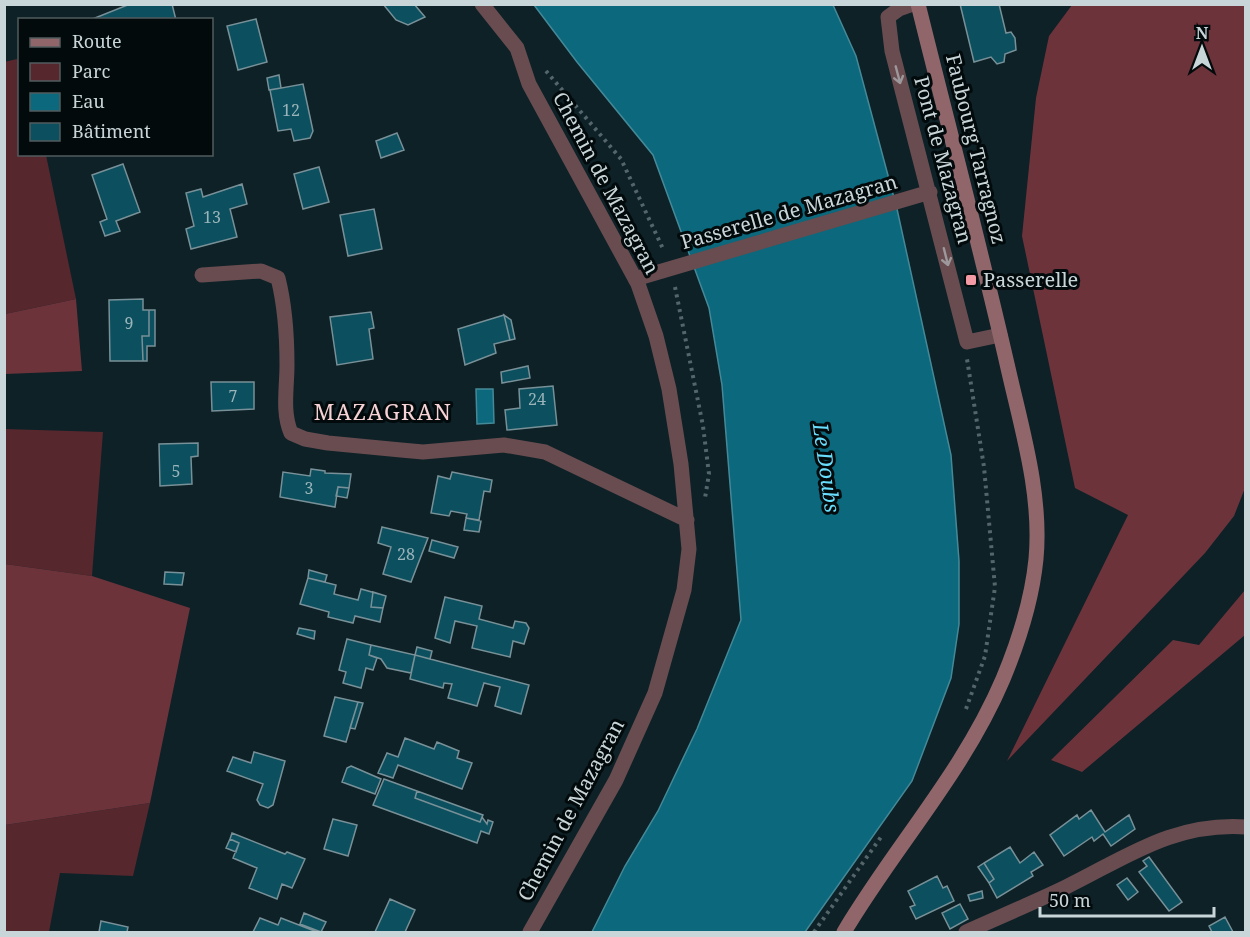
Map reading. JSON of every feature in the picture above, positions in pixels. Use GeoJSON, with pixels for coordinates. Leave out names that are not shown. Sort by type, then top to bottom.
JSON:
{"type":"FeatureCollection","features":[{"type":"Feature","properties":{"kind":"main road","name":"Faubourg Tarragnoz"},"geometry":{"type":"LineString","coordinates":[[844,933],[961,763],[984,721],[1004,677],[1021,626],[1036,559],[1032,478],[1000,335],[915,4]]}},
{"type":"Feature","properties":{"kind":"street","name":"Chemin de Mazagran"},"geometry":{"type":"LineString","coordinates":[[482,4],[517,48],[529,84],[635,279],[656,336],[669,389],[689,549],[684,590],[654,693],[616,780],[530,933]]}},
{"type":"Feature","properties":{"kind":"street","name":"Pont de Mazagran"},"geometry":{"type":"LineString","coordinates":[[915,4],[899,9],[888,17],[892,51],[967,342]]}},
{"type":"Feature","properties":{"kind":"street","name":"Passerelle de Mazagran"},"geometry":{"type":"LineString","coordinates":[[635,279],[930,192]]}},
{"type":"Feature","properties":{"kind":"street"},"geometry":{"type":"LineString","coordinates":[[202,275],[261,271],[278,278],[284,300],[287,364],[285,420],[291,434],[328,443],[423,452],[504,446],[545,452],[687,520]]}},
{"type":"Feature","properties":{"kind":"street"},"geometry":{"type":"LineString","coordinates":[[967,342],[1000,335]]}},
{"type":"Feature","properties":{"kind":"street"},"geometry":{"type":"LineString","coordinates":[[966,933],[1066,887],[1159,839],[1200,829],[1245,827]]}},
{"type":"Feature","properties":{"kind":"path"},"geometry":{"type":"LineString","coordinates":[[964,712],[985,656],[995,587],[984,467],[967,368],[967,342]]}},
{"type":"Feature","properties":{"kind":"path"},"geometry":{"type":"LineString","coordinates":[[814,933],[887,829]]}},
{"type":"Feature","properties":{"kind":"green space"},"geometry":{"type":"Polygon","coordinates":[[[17,59],[18,62],[18,156],[46,156],[76,299],[5,314],[4,62],[17,59]]]}},
{"type":"Feature","properties":{"kind":"green space"},"geometry":{"type":"Polygon","coordinates":[[[5,429],[103,432],[92,576],[5,564],[5,429]]]}},
{"type":"Feature","properties":{"kind":"green space"},"geometry":{"type":"Polygon","coordinates":[[[150,803],[133,876],[60,873],[49,932],[5,932],[5,825],[150,803]]]}},
{"type":"Feature","properties":{"kind":"shaded area"},"geometry":{"type":"Polygon","coordinates":[[[1072,5],[1245,5],[1245,488],[1234,516],[1205,553],[1007,761],[1128,515],[1075,488],[1022,236],[1036,98],[1049,36],[1072,5]]]}},
{"type":"Feature","properties":{"kind":"shaded area"},"geometry":{"type":"Polygon","coordinates":[[[76,299],[82,371],[5,374],[5,314],[76,299]]]}},
{"type":"Feature","properties":{"kind":"shaded area"},"geometry":{"type":"Polygon","coordinates":[[[5,564],[92,576],[190,608],[150,803],[5,825],[5,564]]]}},
{"type":"Feature","properties":{"kind":"shaded area"},"geometry":{"type":"Polygon","coordinates":[[[1245,590],[1245,635],[1082,772],[1051,760],[1173,640],[1199,645],[1245,590]]]}},
{"type":"Feature","properties":{"kind":"water","name":"Le Doubs"},"geometry":{"type":"Polygon","coordinates":[[[534,5],[833,5],[856,56],[897,209],[951,455],[959,561],[959,624],[951,678],[912,781],[805,932],[592,932],[625,866],[658,811],[697,729],[741,620],[722,385],[709,308],[653,155],[534,5]]]}},
{"type":"Feature","properties":{"kind":"water"},"geometry":{"type":"Polygon","coordinates":[[[476,389],[493,389],[494,423],[477,424],[476,389]]]}},
{"type":"Feature","properties":{"kind":"building"},"geometry":{"type":"Polygon","coordinates":[[[130,4],[172,4],[176,18],[95,18],[130,4]]]}},
{"type":"Feature","properties":{"kind":"building"},"geometry":{"type":"Polygon","coordinates":[[[383,4],[414,4],[425,17],[408,25],[396,20],[383,4]]]}},
{"type":"Feature","properties":{"kind":"building"},"geometry":{"type":"Polygon","coordinates":[[[960,4],[999,4],[1006,33],[1011,32],[1015,38],[1016,50],[1005,54],[1004,62],[997,64],[991,57],[974,62],[960,4]]]}},
{"type":"Feature","properties":{"kind":"building"},"geometry":{"type":"Polygon","coordinates":[[[256,19],[267,62],[238,70],[227,26],[256,19]]]}},
{"type":"Feature","properties":{"kind":"building"},"geometry":{"type":"Polygon","coordinates":[[[279,75],[281,88],[269,90],[267,78],[279,75]]]}},
{"type":"Feature","properties":{"kind":"building"},"geometry":{"type":"Polygon","coordinates":[[[303,84],[313,131],[310,138],[294,141],[291,129],[278,131],[270,90],[303,84]]]}},
{"type":"Feature","properties":{"kind":"building"},"geometry":{"type":"Polygon","coordinates":[[[397,133],[404,150],[381,158],[376,141],[397,133]]]}},
{"type":"Feature","properties":{"kind":"building"},"geometry":{"type":"Polygon","coordinates":[[[123,164],[140,212],[116,221],[120,231],[105,236],[100,222],[107,219],[92,175],[123,164]]]}},
{"type":"Feature","properties":{"kind":"building"},"geometry":{"type":"Polygon","coordinates":[[[319,167],[329,202],[303,209],[294,174],[319,167]]]}},
{"type":"Feature","properties":{"kind":"building"},"geometry":{"type":"Polygon","coordinates":[[[242,184],[247,204],[230,209],[237,237],[191,249],[186,229],[194,226],[186,193],[201,189],[203,197],[242,184]]]}},
{"type":"Feature","properties":{"kind":"building"},"geometry":{"type":"Polygon","coordinates":[[[374,209],[382,249],[348,256],[340,215],[374,209]]]}},
{"type":"Feature","properties":{"kind":"building"},"geometry":{"type":"Polygon","coordinates":[[[143,299],[143,310],[149,310],[149,336],[142,336],[143,361],[110,361],[109,300],[143,299]]]}},
{"type":"Feature","properties":{"kind":"building"},"geometry":{"type":"Polygon","coordinates":[[[149,310],[155,310],[155,346],[147,346],[147,361],[143,361],[142,336],[149,336],[149,310]]]}},
{"type":"Feature","properties":{"kind":"building"},"geometry":{"type":"Polygon","coordinates":[[[371,312],[374,328],[369,329],[373,359],[337,365],[330,317],[371,312]]]}},
{"type":"Feature","properties":{"kind":"building"},"geometry":{"type":"Polygon","coordinates":[[[504,315],[510,340],[494,344],[496,353],[465,365],[458,329],[504,315]]]}},
{"type":"Feature","properties":{"kind":"building"},"geometry":{"type":"Polygon","coordinates":[[[504,315],[511,320],[515,339],[510,340],[504,315]]]}},
{"type":"Feature","properties":{"kind":"building"},"geometry":{"type":"Polygon","coordinates":[[[528,366],[530,378],[502,383],[501,372],[528,366]]]}},
{"type":"Feature","properties":{"kind":"building"},"geometry":{"type":"Polygon","coordinates":[[[211,382],[254,382],[254,409],[212,411],[211,382]]]}},
{"type":"Feature","properties":{"kind":"building"},"geometry":{"type":"Polygon","coordinates":[[[553,386],[557,425],[507,430],[505,410],[520,408],[519,389],[553,386]]]}},
{"type":"Feature","properties":{"kind":"building"},"geometry":{"type":"Polygon","coordinates":[[[198,443],[198,456],[191,457],[192,484],[160,486],[159,444],[198,443]]]}},
{"type":"Feature","properties":{"kind":"building"},"geometry":{"type":"Polygon","coordinates":[[[311,469],[325,471],[325,473],[351,474],[349,488],[338,487],[335,507],[280,497],[283,472],[310,476],[311,469]]]}},
{"type":"Feature","properties":{"kind":"building"},"geometry":{"type":"Polygon","coordinates":[[[452,472],[492,480],[490,492],[484,491],[479,520],[466,518],[467,514],[451,511],[449,516],[431,513],[438,476],[450,479],[452,472]]]}},
{"type":"Feature","properties":{"kind":"building"},"geometry":{"type":"Polygon","coordinates":[[[338,487],[349,488],[347,498],[336,496],[338,487]]]}},
{"type":"Feature","properties":{"kind":"building"},"geometry":{"type":"Polygon","coordinates":[[[466,518],[481,521],[479,532],[464,530],[466,518]]]}},
{"type":"Feature","properties":{"kind":"building"},"geometry":{"type":"Polygon","coordinates":[[[382,527],[428,538],[411,582],[383,574],[391,547],[378,543],[382,527]]]}},
{"type":"Feature","properties":{"kind":"building"},"geometry":{"type":"Polygon","coordinates":[[[432,540],[458,547],[454,558],[429,551],[432,540]]]}},
{"type":"Feature","properties":{"kind":"building"},"geometry":{"type":"Polygon","coordinates":[[[309,570],[327,575],[325,582],[308,578],[309,570]]]}},
{"type":"Feature","properties":{"kind":"building"},"geometry":{"type":"Polygon","coordinates":[[[165,572],[184,573],[182,585],[164,584],[165,572]]]}},
{"type":"Feature","properties":{"kind":"building"},"geometry":{"type":"Polygon","coordinates":[[[308,578],[336,585],[334,594],[358,600],[361,589],[373,592],[371,607],[383,608],[380,622],[355,616],[353,623],[328,617],[329,612],[300,604],[308,578]]]}},
{"type":"Feature","properties":{"kind":"building"},"geometry":{"type":"Polygon","coordinates":[[[373,592],[386,596],[383,608],[371,607],[373,592]]]}},
{"type":"Feature","properties":{"kind":"building"},"geometry":{"type":"Polygon","coordinates":[[[445,597],[482,606],[479,619],[513,628],[515,621],[526,623],[529,628],[524,644],[513,641],[510,657],[472,648],[477,626],[455,621],[450,643],[435,638],[445,597]]]}},
{"type":"Feature","properties":{"kind":"building"},"geometry":{"type":"Polygon","coordinates":[[[299,628],[315,631],[314,639],[297,634],[299,628]]]}},
{"type":"Feature","properties":{"kind":"building"},"geometry":{"type":"Polygon","coordinates":[[[347,639],[371,645],[369,655],[377,658],[373,670],[366,668],[361,688],[343,683],[346,672],[339,670],[347,639]]]}},
{"type":"Feature","properties":{"kind":"building"},"geometry":{"type":"Polygon","coordinates":[[[371,645],[415,655],[411,673],[387,668],[381,659],[369,655],[371,645]]]}},
{"type":"Feature","properties":{"kind":"building"},"geometry":{"type":"Polygon","coordinates":[[[417,647],[432,651],[430,659],[415,655],[417,647]]]}},
{"type":"Feature","properties":{"kind":"building"},"geometry":{"type":"Polygon","coordinates":[[[415,655],[529,685],[521,714],[495,706],[500,687],[484,683],[477,706],[448,698],[452,684],[444,683],[443,688],[410,679],[415,655]]]}},
{"type":"Feature","properties":{"kind":"building"},"geometry":{"type":"Polygon","coordinates":[[[335,697],[358,702],[346,742],[324,736],[335,697]]]}},
{"type":"Feature","properties":{"kind":"building"},"geometry":{"type":"Polygon","coordinates":[[[358,702],[363,703],[355,729],[350,728],[358,702]]]}},
{"type":"Feature","properties":{"kind":"building"},"geometry":{"type":"Polygon","coordinates":[[[405,738],[434,749],[437,742],[459,751],[457,758],[472,763],[462,789],[398,765],[393,778],[378,773],[387,753],[398,757],[405,738]]]}},
{"type":"Feature","properties":{"kind":"building"},"geometry":{"type":"Polygon","coordinates":[[[254,752],[285,761],[273,805],[268,808],[260,805],[257,800],[263,784],[227,771],[233,757],[251,763],[254,752]]]}},
{"type":"Feature","properties":{"kind":"building"},"geometry":{"type":"Polygon","coordinates":[[[351,766],[381,779],[375,794],[342,782],[347,768],[351,766]]]}},
{"type":"Feature","properties":{"kind":"building"},"geometry":{"type":"Polygon","coordinates":[[[384,779],[417,791],[415,798],[480,822],[482,817],[487,824],[488,820],[493,822],[489,834],[481,831],[477,843],[373,805],[384,779]]]}},
{"type":"Feature","properties":{"kind":"building"},"geometry":{"type":"Polygon","coordinates":[[[417,791],[483,815],[480,822],[415,798],[417,791]]]}},
{"type":"Feature","properties":{"kind":"building"},"geometry":{"type":"Polygon","coordinates":[[[1091,810],[1105,832],[1129,815],[1135,829],[1111,846],[1103,834],[1094,841],[1092,837],[1064,856],[1050,835],[1077,815],[1079,819],[1091,810]]]}},
{"type":"Feature","properties":{"kind":"building"},"geometry":{"type":"Polygon","coordinates":[[[333,819],[357,825],[348,856],[324,849],[333,819]]]}},
{"type":"Feature","properties":{"kind":"building"},"geometry":{"type":"Polygon","coordinates":[[[232,833],[285,854],[287,852],[305,859],[292,888],[282,884],[277,899],[249,888],[257,868],[233,858],[239,843],[230,839],[232,833]]]}},
{"type":"Feature","properties":{"kind":"building"},"geometry":{"type":"Polygon","coordinates":[[[230,839],[239,843],[236,852],[226,848],[230,839]]]}},
{"type":"Feature","properties":{"kind":"building"},"geometry":{"type":"Polygon","coordinates":[[[1010,847],[1020,863],[1034,852],[1043,865],[1031,872],[1033,876],[997,898],[989,883],[994,879],[984,863],[1010,847]]]}},
{"type":"Feature","properties":{"kind":"building"},"geometry":{"type":"Polygon","coordinates":[[[1149,857],[1182,902],[1169,911],[1139,872],[1147,866],[1143,861],[1149,857]]]}},
{"type":"Feature","properties":{"kind":"building"},"geometry":{"type":"Polygon","coordinates":[[[984,863],[994,879],[989,883],[978,867],[984,863]]]}},
{"type":"Feature","properties":{"kind":"building"},"geometry":{"type":"Polygon","coordinates":[[[937,876],[943,888],[947,886],[954,901],[916,919],[910,907],[915,905],[908,891],[937,876]]]}},
{"type":"Feature","properties":{"kind":"building"},"geometry":{"type":"Polygon","coordinates":[[[1127,878],[1138,892],[1128,900],[1117,885],[1127,878]]]}},
{"type":"Feature","properties":{"kind":"building"},"geometry":{"type":"Polygon","coordinates":[[[982,891],[983,898],[970,901],[968,895],[982,891]]]}},
{"type":"Feature","properties":{"kind":"building"},"geometry":{"type":"Polygon","coordinates":[[[390,899],[415,910],[405,932],[375,932],[390,899]]]}},
{"type":"Feature","properties":{"kind":"building"},"geometry":{"type":"Polygon","coordinates":[[[960,904],[968,919],[950,929],[942,913],[960,904]]]}},
{"type":"Feature","properties":{"kind":"building"},"geometry":{"type":"Polygon","coordinates":[[[304,913],[326,922],[321,932],[300,924],[304,913]]]}},
{"type":"Feature","properties":{"kind":"building"},"geometry":{"type":"Polygon","coordinates":[[[1225,917],[1233,932],[1212,932],[1209,926],[1225,917]]]}},
{"type":"Feature","properties":{"kind":"building"},"geometry":{"type":"Polygon","coordinates":[[[260,918],[278,925],[281,918],[317,932],[253,932],[260,918]]]}},
{"type":"Feature","properties":{"kind":"building"},"geometry":{"type":"Polygon","coordinates":[[[101,921],[128,927],[127,932],[99,932],[101,921]]]}},
{"type":"Feature","properties":{"kind":"place","name":"Passerelle"},"geometry":{"type":"Point","coordinates":[971,280]}},
{"type":"Feature","properties":{"kind":"district","name":"MAZAGRAN"},"geometry":{"type":"Point","coordinates":[383,412]}}]}
